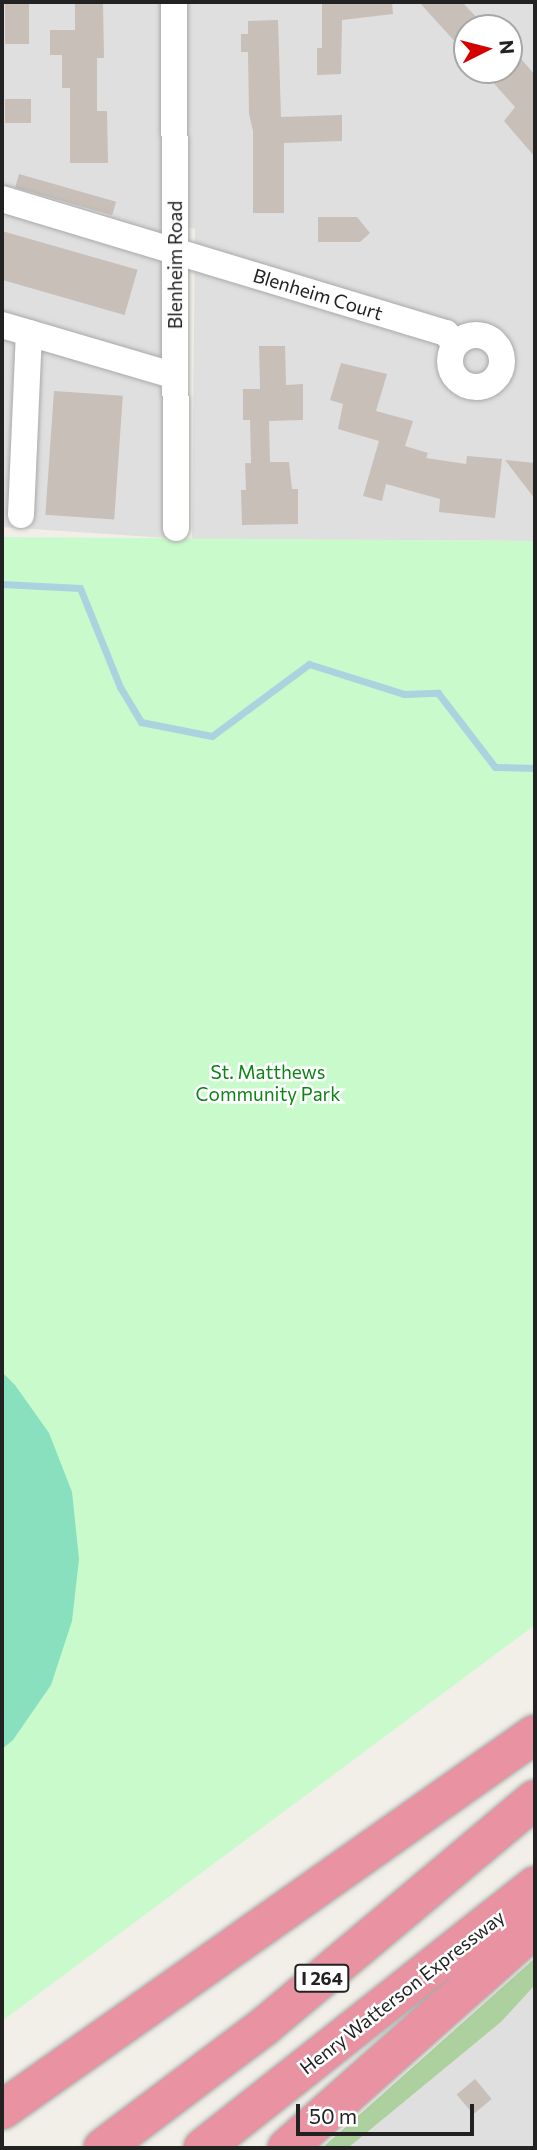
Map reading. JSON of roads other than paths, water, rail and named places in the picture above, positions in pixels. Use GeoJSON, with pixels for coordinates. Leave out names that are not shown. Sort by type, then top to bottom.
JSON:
{"type":"FeatureCollection","features":[{"type":"Feature","properties":{"kind":"highway"},"geometry":{"type":"LineString","coordinates":[[2,2110],[535,1734]]}},
{"type":"Feature","properties":{"kind":"highway","name":"I 264"},"geometry":{"type":"LineString","coordinates":[[103,2148],[266,2025],[535,1799]]}},
{"type":"Feature","properties":{"kind":"highway","name":"Henry Watterson Expressway"},"geometry":{"type":"LineString","coordinates":[[203,2148],[535,1886]]}},
{"type":"Feature","properties":{"kind":"highway"},"geometry":{"type":"LineString","coordinates":[[287,2148],[535,1928]]}},
{"type":"Feature","properties":{"kind":"street","name":"Blenheim Road"},"geometry":{"type":"LineString","coordinates":[[174,2],[176,528]]}},
{"type":"Feature","properties":{"kind":"street","name":"Blenheim Court"},"geometry":{"type":"LineString","coordinates":[[2,199],[446,332],[456,344]]}},
{"type":"Feature","properties":{"kind":"street"},"geometry":{"type":"LineString","coordinates":[[2,325],[175,376]]}},
{"type":"Feature","properties":{"kind":"street"},"geometry":{"type":"LineString","coordinates":[[21,515],[29,333]]}},
{"type":"Feature","properties":{"kind":"waterway"},"geometry":{"type":"LineString","coordinates":[[2,584],[80,588],[120,687],[141,722],[212,736],[309,664],[404,694],[438,693],[495,767],[535,768]]}},
{"type":"Feature","properties":{"kind":"park label","name":"St. Matthews Community Park"},"geometry":{"type":"Point","coordinates":[268,1083]}}]}
